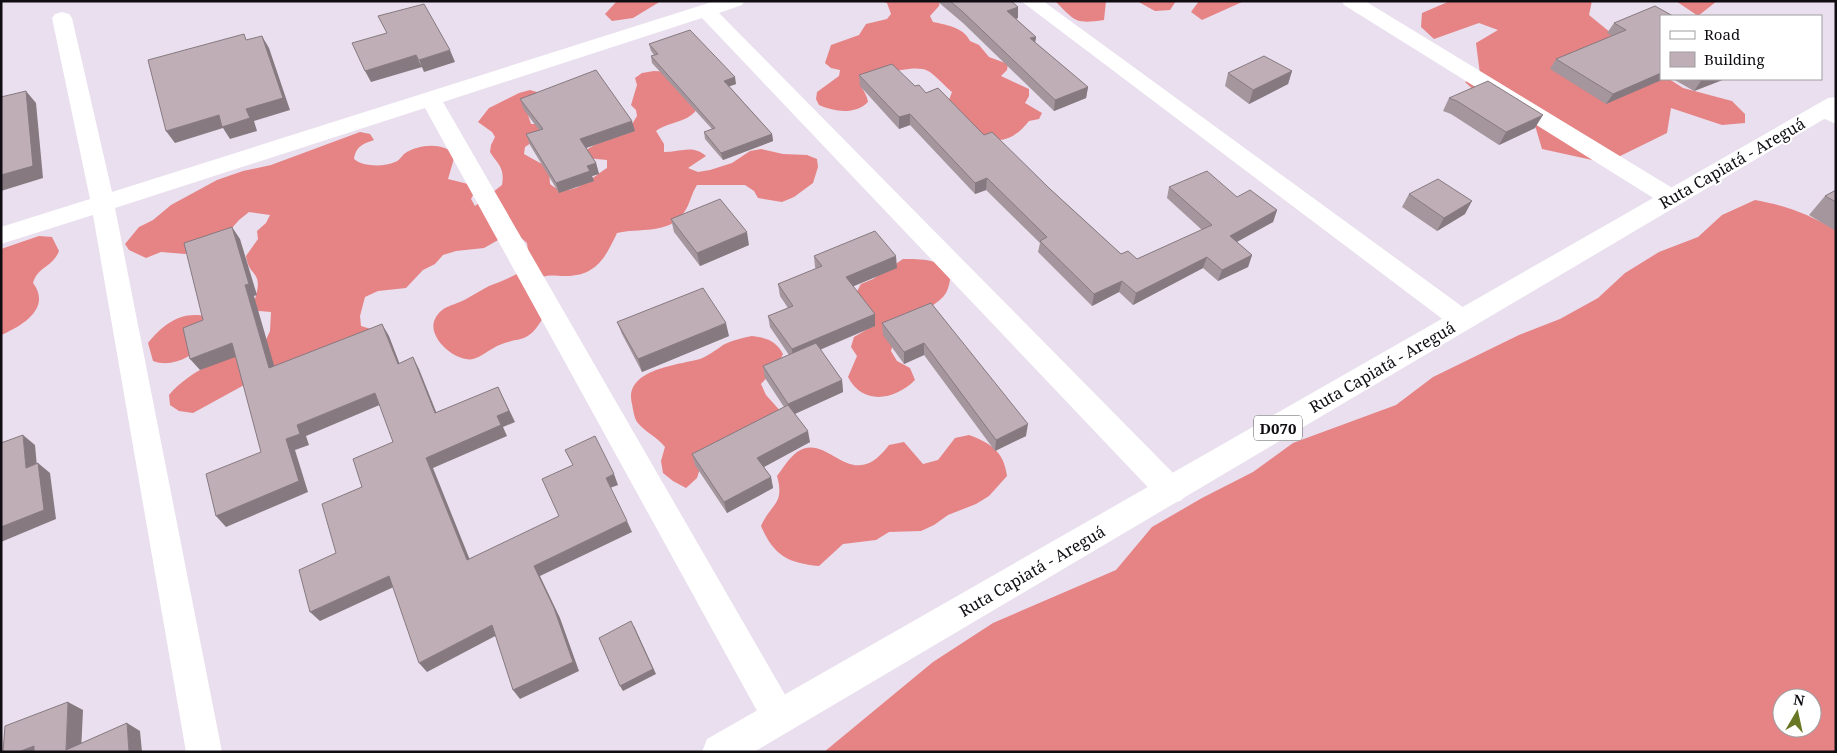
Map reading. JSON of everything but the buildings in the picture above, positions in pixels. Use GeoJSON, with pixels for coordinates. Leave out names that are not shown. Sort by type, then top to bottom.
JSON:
{"type":"FeatureCollection","features":[{"type":"Feature","properties":{"kind":"street"},"geometry":{"type":"LineString","coordinates":[[1,236],[735,1]]}},
{"type":"Feature","properties":{"kind":"street"},"geometry":{"type":"LineString","coordinates":[[1030,1],[1462,320]]}},
{"type":"Feature","properties":{"kind":"street"},"geometry":{"type":"LineString","coordinates":[[1351,1],[1671,198]]}},
{"type":"Feature","properties":{"kind":"street"},"geometry":{"type":"LineString","coordinates":[[706,11],[1170,491]]}},
{"type":"Feature","properties":{"kind":"street"},"geometry":{"type":"LineString","coordinates":[[62,18],[104,204],[204,752]]}},
{"type":"Feature","properties":{"kind":"street"},"geometry":{"type":"LineString","coordinates":[[431,99],[779,717]]}},
{"type":"Feature","properties":{"kind":"street","name":"Ruta Capiatá - Areguá"},"geometry":{"type":"LineString","coordinates":[[720,752],[1671,198],[1832,110]]}},
{"type":"Feature","properties":{"kind":"shaded area"},"geometry":{"type":"Polygon","coordinates":[[[617,1],[661,1],[633,18],[612,21],[605,14],[617,1]]]}},
{"type":"Feature","properties":{"kind":"shaded area"},"geometry":{"type":"Polygon","coordinates":[[[881,1],[940,1],[939,6],[930,16],[933,22],[959,30],[970,41],[979,45],[989,57],[1008,64],[1007,70],[1001,76],[1029,89],[1029,96],[1025,103],[1042,113],[1039,119],[1029,121],[1017,133],[1007,139],[997,140],[987,137],[977,131],[947,105],[952,92],[930,72],[921,69],[894,72],[860,82],[868,102],[857,109],[838,111],[819,105],[816,99],[817,92],[839,76],[840,70],[831,68],[825,63],[831,45],[859,35],[866,24],[887,19],[891,14],[887,3],[881,1]]]}},
{"type":"Feature","properties":{"kind":"shaded area"},"geometry":{"type":"Polygon","coordinates":[[[1055,1],[1106,1],[1104,20],[1087,22],[1076,20],[1055,1]]]}},
{"type":"Feature","properties":{"kind":"shaded area"},"geometry":{"type":"Polygon","coordinates":[[[1137,1],[1176,1],[1170,10],[1155,11],[1137,1]]]}},
{"type":"Feature","properties":{"kind":"shaded area"},"geometry":{"type":"Polygon","coordinates":[[[1199,1],[1242,2],[1202,20],[1191,12],[1199,1]]]}},
{"type":"Feature","properties":{"kind":"shaded area"},"geometry":{"type":"Polygon","coordinates":[[[1450,1],[1592,1],[1589,15],[1639,56],[1660,80],[1671,80],[1683,88],[1732,101],[1745,114],[1745,123],[1722,125],[1671,108],[1667,133],[1606,163],[1542,149],[1534,122],[1477,93],[1465,82],[1480,74],[1476,43],[1498,30],[1479,23],[1434,39],[1421,27],[1422,13],[1450,1]]]}},
{"type":"Feature","properties":{"kind":"shaded area"},"geometry":{"type":"Polygon","coordinates":[[[1676,1],[1717,1],[1699,15],[1676,1]]]}},
{"type":"Feature","properties":{"kind":"shaded area"},"geometry":{"type":"Polygon","coordinates":[[[654,71],[672,72],[698,107],[685,119],[656,131],[664,144],[664,152],[691,149],[701,152],[706,156],[688,168],[698,172],[732,163],[750,151],[761,149],[783,154],[807,155],[817,159],[818,167],[813,183],[794,197],[782,202],[758,198],[754,191],[745,185],[697,185],[683,214],[670,225],[617,233],[604,257],[586,273],[566,276],[545,276],[533,282],[543,318],[537,327],[527,336],[497,346],[476,358],[466,359],[459,357],[444,347],[435,333],[433,326],[435,319],[445,308],[527,268],[529,259],[527,243],[519,236],[507,235],[484,248],[456,251],[443,255],[435,264],[423,270],[406,288],[378,291],[365,297],[360,316],[361,326],[374,330],[266,373],[193,413],[179,411],[170,405],[169,395],[189,377],[213,363],[265,342],[270,331],[271,312],[259,311],[246,315],[233,323],[208,344],[181,360],[167,363],[153,361],[148,343],[163,327],[175,319],[189,315],[210,317],[255,299],[257,278],[250,268],[246,256],[258,239],[257,231],[266,223],[270,215],[249,212],[225,236],[213,242],[185,254],[161,252],[146,258],[129,250],[125,244],[139,227],[153,220],[171,205],[217,180],[243,171],[271,165],[360,132],[370,134],[374,140],[361,146],[356,151],[354,159],[363,164],[390,164],[398,161],[404,154],[423,146],[438,146],[450,151],[455,155],[448,179],[468,184],[476,189],[471,199],[475,206],[502,185],[503,179],[502,170],[490,152],[495,137],[492,132],[478,122],[489,108],[519,93],[530,90],[540,93],[527,112],[531,124],[542,124],[543,135],[525,147],[524,154],[549,168],[550,184],[557,189],[564,190],[579,187],[607,168],[607,160],[586,158],[584,151],[632,124],[637,116],[636,110],[631,105],[637,85],[635,78],[642,73],[654,71]]]}},
{"type":"Feature","properties":{"kind":"shaded area"},"geometry":{"type":"Polygon","coordinates":[[[1755,200],[1797,211],[1836,230],[1836,752],[824,752],[933,662],[993,623],[1116,570],[1152,527],[1202,498],[1253,472],[1293,443],[1396,405],[1433,377],[1519,335],[1560,319],[1598,298],[1625,273],[1659,252],[1698,237],[1722,215],[1755,200]]]}},
{"type":"Feature","properties":{"kind":"shaded area"},"geometry":{"type":"Polygon","coordinates":[[[39,236],[52,237],[59,251],[53,261],[35,277],[33,283],[38,292],[39,300],[37,308],[18,327],[1,335],[1,249],[39,236]]]}},
{"type":"Feature","properties":{"kind":"shaded area"},"geometry":{"type":"Polygon","coordinates":[[[903,259],[932,261],[945,267],[949,273],[949,285],[943,297],[905,326],[894,341],[891,351],[897,361],[910,368],[915,380],[898,392],[880,397],[871,396],[862,393],[848,377],[857,356],[851,347],[854,337],[866,330],[871,321],[856,293],[861,284],[873,279],[903,259]]]}},
{"type":"Feature","properties":{"kind":"shaded area"},"geometry":{"type":"Polygon","coordinates":[[[752,336],[770,341],[783,354],[778,365],[761,384],[766,395],[783,414],[701,465],[697,478],[686,488],[663,473],[661,461],[665,447],[637,422],[634,415],[631,392],[636,383],[644,376],[667,367],[700,359],[727,343],[752,336]]]}},
{"type":"Feature","properties":{"kind":"shaded area"},"geometry":{"type":"Polygon","coordinates":[[[969,435],[984,441],[995,450],[1003,461],[1007,476],[989,496],[976,504],[948,515],[921,531],[889,532],[876,540],[843,544],[819,566],[799,563],[783,556],[771,544],[761,526],[778,498],[779,486],[777,476],[797,452],[809,448],[819,449],[851,464],[863,465],[875,459],[889,445],[904,442],[923,464],[938,460],[955,438],[969,435]]]}}]}
